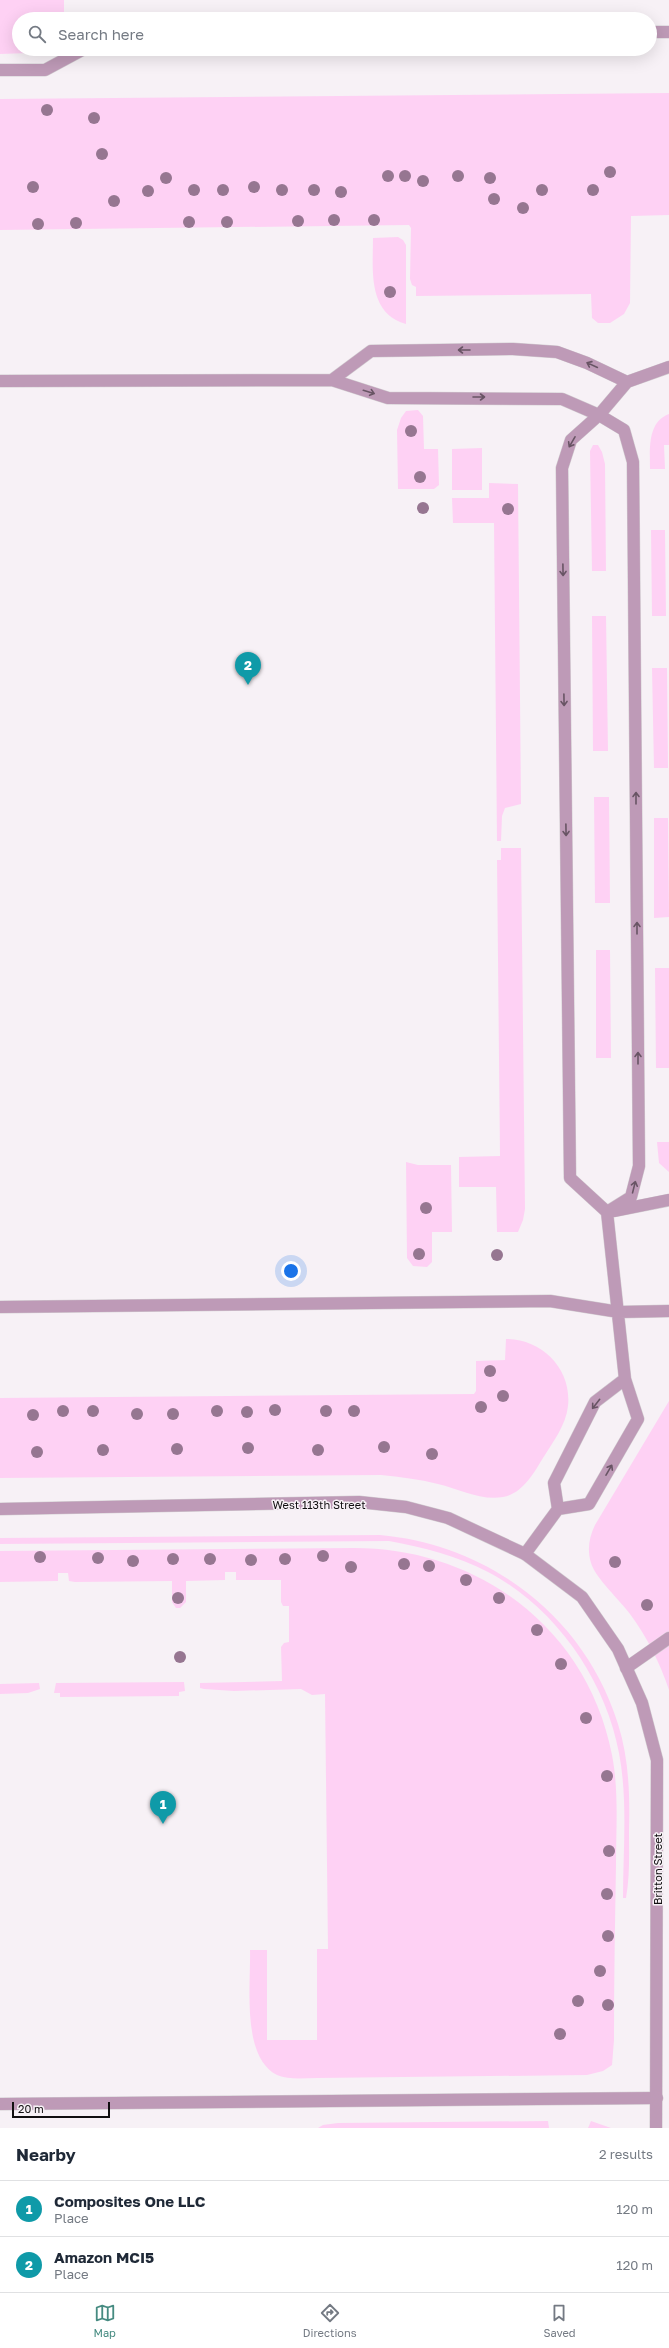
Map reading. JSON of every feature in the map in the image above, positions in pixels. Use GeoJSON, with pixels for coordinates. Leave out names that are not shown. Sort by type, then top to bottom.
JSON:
{"type":"FeatureCollection","features":[{"type":"Feature","properties":{"kind":"street"},"geometry":{"type":"LineString","coordinates":[[657,32],[669,32]]}},
{"type":"Feature","properties":{"kind":"street"},"geometry":{"type":"LineString","coordinates":[[0,70],[45,70],[71,56]]}},
{"type":"Feature","properties":{"kind":"street"},"geometry":{"type":"LineString","coordinates":[[332,380],[371,351],[513,349],[556,352],[587,363],[627,382]]}},
{"type":"Feature","properties":{"kind":"street"},"geometry":{"type":"LineString","coordinates":[[525,1554],[558,1509],[589,1504],[638,1419],[625,1379],[619,1312],[607,1212],[570,1178],[562,468],[571,440],[599,415],[627,382],[669,367]]}},
{"type":"Feature","properties":{"kind":"street"},"geometry":{"type":"LineString","coordinates":[[0,381],[332,380],[388,398],[562,399],[599,415],[624,430],[633,462],[639,1166],[631,1196],[607,1212]]}},
{"type":"Feature","properties":{"kind":"street"},"geometry":{"type":"LineString","coordinates":[[607,1212],[669,1200]]}},
{"type":"Feature","properties":{"kind":"street"},"geometry":{"type":"LineString","coordinates":[[0,1307],[550,1301],[619,1312],[669,1311]]}},
{"type":"Feature","properties":{"kind":"street"},"geometry":{"type":"LineString","coordinates":[[558,1509],[554,1482],[595,1402],[625,1379]]}},
{"type":"Feature","properties":{"kind":"street","name":"West 113th Street"},"geometry":{"type":"LineString","coordinates":[[0,1509],[359,1502],[406,1508],[448,1518],[525,1554],[582,1597],[600,1623]]}},
{"type":"Feature","properties":{"kind":"street","name":"Britton Street"},"geometry":{"type":"LineString","coordinates":[[600,1623],[618,1649],[642,1703],[657,1760],[656,2128]]}},
{"type":"Feature","properties":{"kind":"street"},"geometry":{"type":"LineString","coordinates":[[626,1668],[669,1638]]}},
{"type":"Feature","properties":{"kind":"street"},"geometry":{"type":"LineString","coordinates":[[0,2104],[657,2098]]}},
{"type":"Feature","properties":{"kind":"shaded area"},"geometry":{"type":"Polygon","coordinates":[[[0,0],[64,0],[64,12],[12,12],[12,54],[0,54],[0,0]]]}},
{"type":"Feature","properties":{"kind":"shaded area"},"geometry":{"type":"Polygon","coordinates":[[[669,93],[669,215],[631,216],[630,303],[624,314],[610,323],[598,323],[592,318],[591,294],[416,296],[416,287],[412,285],[410,279],[411,228],[409,225],[0,230],[0,99],[669,93]]]}},
{"type":"Feature","properties":{"kind":"shaded area"},"geometry":{"type":"Polygon","coordinates":[[[398,237],[403,240],[406,245],[406,324],[393,318],[384,310],[378,300],[373,276],[373,238],[398,237]]]}},
{"type":"Feature","properties":{"kind":"shaded area"},"geometry":{"type":"Polygon","coordinates":[[[418,410],[423,416],[424,449],[438,449],[439,485],[434,489],[398,489],[397,430],[401,418],[406,411],[418,410]]]}},
{"type":"Feature","properties":{"kind":"shaded area"},"geometry":{"type":"Polygon","coordinates":[[[669,414],[669,445],[664,445],[665,469],[650,469],[650,445],[653,430],[662,418],[669,414]]]}},
{"type":"Feature","properties":{"kind":"shaded area"},"geometry":{"type":"Polygon","coordinates":[[[593,445],[598,445],[602,452],[605,464],[606,571],[592,571],[590,451],[593,445]]]}},
{"type":"Feature","properties":{"kind":"shaded area"},"geometry":{"type":"Polygon","coordinates":[[[482,448],[482,490],[452,490],[452,449],[482,448]]]}},
{"type":"Feature","properties":{"kind":"shaded area"},"geometry":{"type":"Polygon","coordinates":[[[489,483],[518,484],[521,804],[505,808],[502,816],[501,841],[497,841],[494,523],[453,523],[452,498],[489,498],[489,483]]]}},
{"type":"Feature","properties":{"kind":"shaded area"},"geometry":{"type":"Polygon","coordinates":[[[651,530],[665,530],[666,616],[652,616],[651,530]]]}},
{"type":"Feature","properties":{"kind":"shaded area"},"geometry":{"type":"Polygon","coordinates":[[[592,616],[606,616],[608,751],[593,751],[592,616]]]}},
{"type":"Feature","properties":{"kind":"shaded area"},"geometry":{"type":"Polygon","coordinates":[[[652,668],[667,668],[668,768],[654,768],[652,668]]]}},
{"type":"Feature","properties":{"kind":"shaded area"},"geometry":{"type":"Polygon","coordinates":[[[594,797],[609,797],[610,903],[595,903],[594,797]]]}},
{"type":"Feature","properties":{"kind":"shaded area"},"geometry":{"type":"Polygon","coordinates":[[[654,818],[668,818],[669,917],[654,918],[654,818]]]}},
{"type":"Feature","properties":{"kind":"shaded area"},"geometry":{"type":"Polygon","coordinates":[[[501,848],[521,848],[525,1209],[523,1220],[518,1232],[497,1232],[496,1187],[459,1187],[459,1157],[500,1156],[497,860],[501,860],[501,848]]]}},
{"type":"Feature","properties":{"kind":"shaded area"},"geometry":{"type":"Polygon","coordinates":[[[596,950],[610,950],[611,1058],[596,1058],[596,950]]]}},
{"type":"Feature","properties":{"kind":"shaded area"},"geometry":{"type":"Polygon","coordinates":[[[655,968],[669,968],[669,1068],[656,1068],[655,968]]]}},
{"type":"Feature","properties":{"kind":"shaded area"},"geometry":{"type":"Polygon","coordinates":[[[657,1142],[669,1142],[669,1172],[659,1163],[657,1142]]]}},
{"type":"Feature","properties":{"kind":"shaded area"},"geometry":{"type":"Polygon","coordinates":[[[406,1162],[418,1165],[451,1165],[452,1232],[432,1232],[432,1262],[427,1267],[413,1266],[407,1258],[406,1162]]]}},
{"type":"Feature","properties":{"kind":"shaded area"},"geometry":{"type":"Polygon","coordinates":[[[506,1339],[519,1340],[531,1344],[542,1350],[552,1359],[560,1369],[565,1380],[568,1392],[568,1406],[565,1420],[536,1470],[527,1482],[516,1492],[503,1497],[495,1498],[478,1496],[431,1482],[381,1475],[0,1478],[0,1398],[474,1394],[476,1391],[476,1361],[505,1360],[506,1339]]]}},
{"type":"Feature","properties":{"kind":"shaded area"},"geometry":{"type":"Polygon","coordinates":[[[669,1401],[669,1690],[662,1670],[642,1632],[626,1608],[598,1576],[594,1569],[591,1563],[589,1548],[591,1534],[595,1525],[669,1401]]]}},
{"type":"Feature","properties":{"kind":"shaded area"},"geometry":{"type":"Polygon","coordinates":[[[380,1535],[420,1542],[459,1554],[495,1571],[528,1593],[557,1620],[582,1651],[603,1686],[622,1737],[627,1764],[629,1804],[629,1865],[626,1898],[623,1898],[624,1807],[622,1771],[612,1725],[602,1698],[589,1672],[555,1625],[535,1605],[512,1587],[488,1572],[464,1561],[440,1553],[389,1541],[0,1544],[0,1538],[380,1535]]]}},
{"type":"Feature","properties":{"kind":"shaded area"},"geometry":{"type":"Polygon","coordinates":[[[354,1548],[400,1552],[444,1563],[485,1581],[521,1605],[553,1635],[579,1670],[599,1710],[612,1755],[616,1782],[617,1810],[614,2040],[612,2065],[603,2071],[587,2075],[286,2078],[277,2075],[266,2066],[258,2053],[253,2037],[249,2000],[250,1950],[267,1950],[267,2040],[317,2040],[317,1949],[328,1949],[325,1694],[312,1695],[301,1689],[234,1691],[204,1689],[200,1688],[200,1683],[282,1681],[281,1647],[284,1643],[289,1642],[289,1606],[283,1606],[281,1602],[281,1580],[236,1580],[236,1572],[225,1572],[225,1580],[186,1581],[186,1602],[180,1608],[176,1608],[172,1602],[172,1581],[75,1582],[69,1581],[68,1573],[58,1573],[58,1581],[0,1582],[0,1551],[354,1548]]]}},
{"type":"Feature","properties":{"kind":"shaded area"},"geometry":{"type":"Polygon","coordinates":[[[184,1682],[185,1691],[179,1692],[179,1696],[60,1697],[60,1693],[54,1693],[56,1683],[184,1682]]]}},
{"type":"Feature","properties":{"kind":"shaded area"},"geometry":{"type":"Polygon","coordinates":[[[39,1683],[40,1689],[28,1693],[0,1694],[0,1684],[39,1683]]]}},
{"type":"Feature","properties":{"kind":"shaded area"},"geometry":{"type":"Polygon","coordinates":[[[548,2121],[549,2128],[318,2128],[323,2125],[338,2123],[548,2121]]]}},
{"type":"Feature","properties":{"kind":"shaded area"},"geometry":{"type":"Polygon","coordinates":[[[591,2121],[611,2128],[588,2128],[591,2121]]]}},
{"type":"Feature","properties":{"kind":"place","name":"Amazon MCI5"},"geometry":{"type":"Point","coordinates":[248,685]}},
{"type":"Feature","properties":{"kind":"place","name":"Composites One LLC"},"geometry":{"type":"Point","coordinates":[163,1824]}}]}
